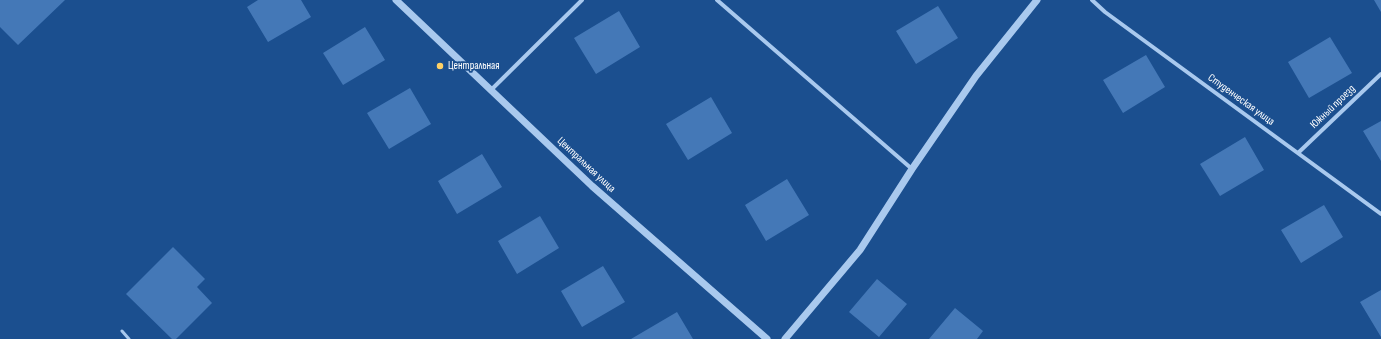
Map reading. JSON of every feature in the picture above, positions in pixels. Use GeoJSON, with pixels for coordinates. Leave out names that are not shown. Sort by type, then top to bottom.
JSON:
{"type":"FeatureCollection","features":[{"type":"Feature","properties":{"kind":"street","name":"Центральная улица"},"geometry":{"type":"LineString","coordinates":[[396,0],[592,186],[767,339]]}},
{"type":"Feature","properties":{"kind":"street"},"geometry":{"type":"LineString","coordinates":[[491,90],[582,0]]}},
{"type":"Feature","properties":{"kind":"street"},"geometry":{"type":"LineString","coordinates":[[717,0],[912,169]]}},
{"type":"Feature","properties":{"kind":"street"},"geometry":{"type":"LineString","coordinates":[[785,339],[860,250],[912,169],[976,76],[1037,0]]}},
{"type":"Feature","properties":{"kind":"street","name":"Студенческая улица"},"geometry":{"type":"LineString","coordinates":[[1092,0],[1105,12],[1381,214]]}},
{"type":"Feature","properties":{"kind":"street","name":"Южный проезд"},"geometry":{"type":"LineString","coordinates":[[1298,154],[1381,74]]}},
{"type":"Feature","properties":{"kind":"lane"},"geometry":{"type":"LineString","coordinates":[[122,331],[129,339]]}},
{"type":"Feature","properties":{"kind":"building"},"geometry":{"type":"Polygon","coordinates":[[[0,0],[65,0],[18,45],[0,27],[0,0]]]}},
{"type":"Feature","properties":{"kind":"building"},"geometry":{"type":"Polygon","coordinates":[[[258,0],[301,0],[311,17],[268,42],[247,7],[258,0]]]}},
{"type":"Feature","properties":{"kind":"building"},"geometry":{"type":"Polygon","coordinates":[[[1374,0],[1381,0],[1381,12],[1374,0]]]}},
{"type":"Feature","properties":{"kind":"building"},"geometry":{"type":"Polygon","coordinates":[[[938,6],[958,38],[916,64],[896,31],[938,6]]]}},
{"type":"Feature","properties":{"kind":"building"},"geometry":{"type":"Polygon","coordinates":[[[619,11],[640,47],[596,74],[574,38],[619,11]]]}},
{"type":"Feature","properties":{"kind":"building"},"geometry":{"type":"Polygon","coordinates":[[[365,27],[385,60],[343,85],[323,53],[365,27]]]}},
{"type":"Feature","properties":{"kind":"building"},"geometry":{"type":"Polygon","coordinates":[[[1330,37],[1352,73],[1309,98],[1288,62],[1330,37]]]}},
{"type":"Feature","properties":{"kind":"building"},"geometry":{"type":"Polygon","coordinates":[[[1146,55],[1165,87],[1123,113],[1103,80],[1146,55]]]}},
{"type":"Feature","properties":{"kind":"building"},"geometry":{"type":"Polygon","coordinates":[[[410,88],[431,124],[389,149],[367,113],[410,88]]]}},
{"type":"Feature","properties":{"kind":"building"},"geometry":{"type":"Polygon","coordinates":[[[711,97],[732,133],[688,160],[666,124],[711,97]]]}},
{"type":"Feature","properties":{"kind":"building"},"geometry":{"type":"Polygon","coordinates":[[[1381,121],[1381,161],[1363,131],[1381,121]]]}},
{"type":"Feature","properties":{"kind":"building"},"geometry":{"type":"Polygon","coordinates":[[[1245,137],[1264,170],[1220,196],[1200,164],[1245,137]]]}},
{"type":"Feature","properties":{"kind":"building"},"geometry":{"type":"Polygon","coordinates":[[[482,154],[502,187],[457,214],[438,181],[482,154]]]}},
{"type":"Feature","properties":{"kind":"building"},"geometry":{"type":"Polygon","coordinates":[[[787,179],[809,215],[766,241],[745,205],[787,179]]]}},
{"type":"Feature","properties":{"kind":"building"},"geometry":{"type":"Polygon","coordinates":[[[1324,205],[1343,237],[1301,263],[1281,230],[1324,205]]]}},
{"type":"Feature","properties":{"kind":"building"},"geometry":{"type":"Polygon","coordinates":[[[540,216],[559,248],[517,274],[498,241],[540,216]]]}},
{"type":"Feature","properties":{"kind":"building"},"geometry":{"type":"Polygon","coordinates":[[[173,247],[205,279],[197,287],[212,303],[176,339],[172,339],[126,294],[173,247]]]}},
{"type":"Feature","properties":{"kind":"building"},"geometry":{"type":"Polygon","coordinates":[[[603,266],[625,302],[582,327],[561,291],[603,266]]]}},
{"type":"Feature","properties":{"kind":"building"},"geometry":{"type":"Polygon","coordinates":[[[877,279],[907,304],[879,337],[849,312],[877,279]]]}},
{"type":"Feature","properties":{"kind":"building"},"geometry":{"type":"Polygon","coordinates":[[[1381,290],[1381,337],[1360,302],[1381,290]]]}},
{"type":"Feature","properties":{"kind":"building"},"geometry":{"type":"Polygon","coordinates":[[[955,308],[983,331],[977,339],[929,339],[955,308]]]}},
{"type":"Feature","properties":{"kind":"building"},"geometry":{"type":"Polygon","coordinates":[[[677,312],[693,339],[631,339],[677,312]]]}},
{"type":"Feature","properties":{"kind":"place","name":"Центральная"},"geometry":{"type":"Point","coordinates":[440,66]}}]}
